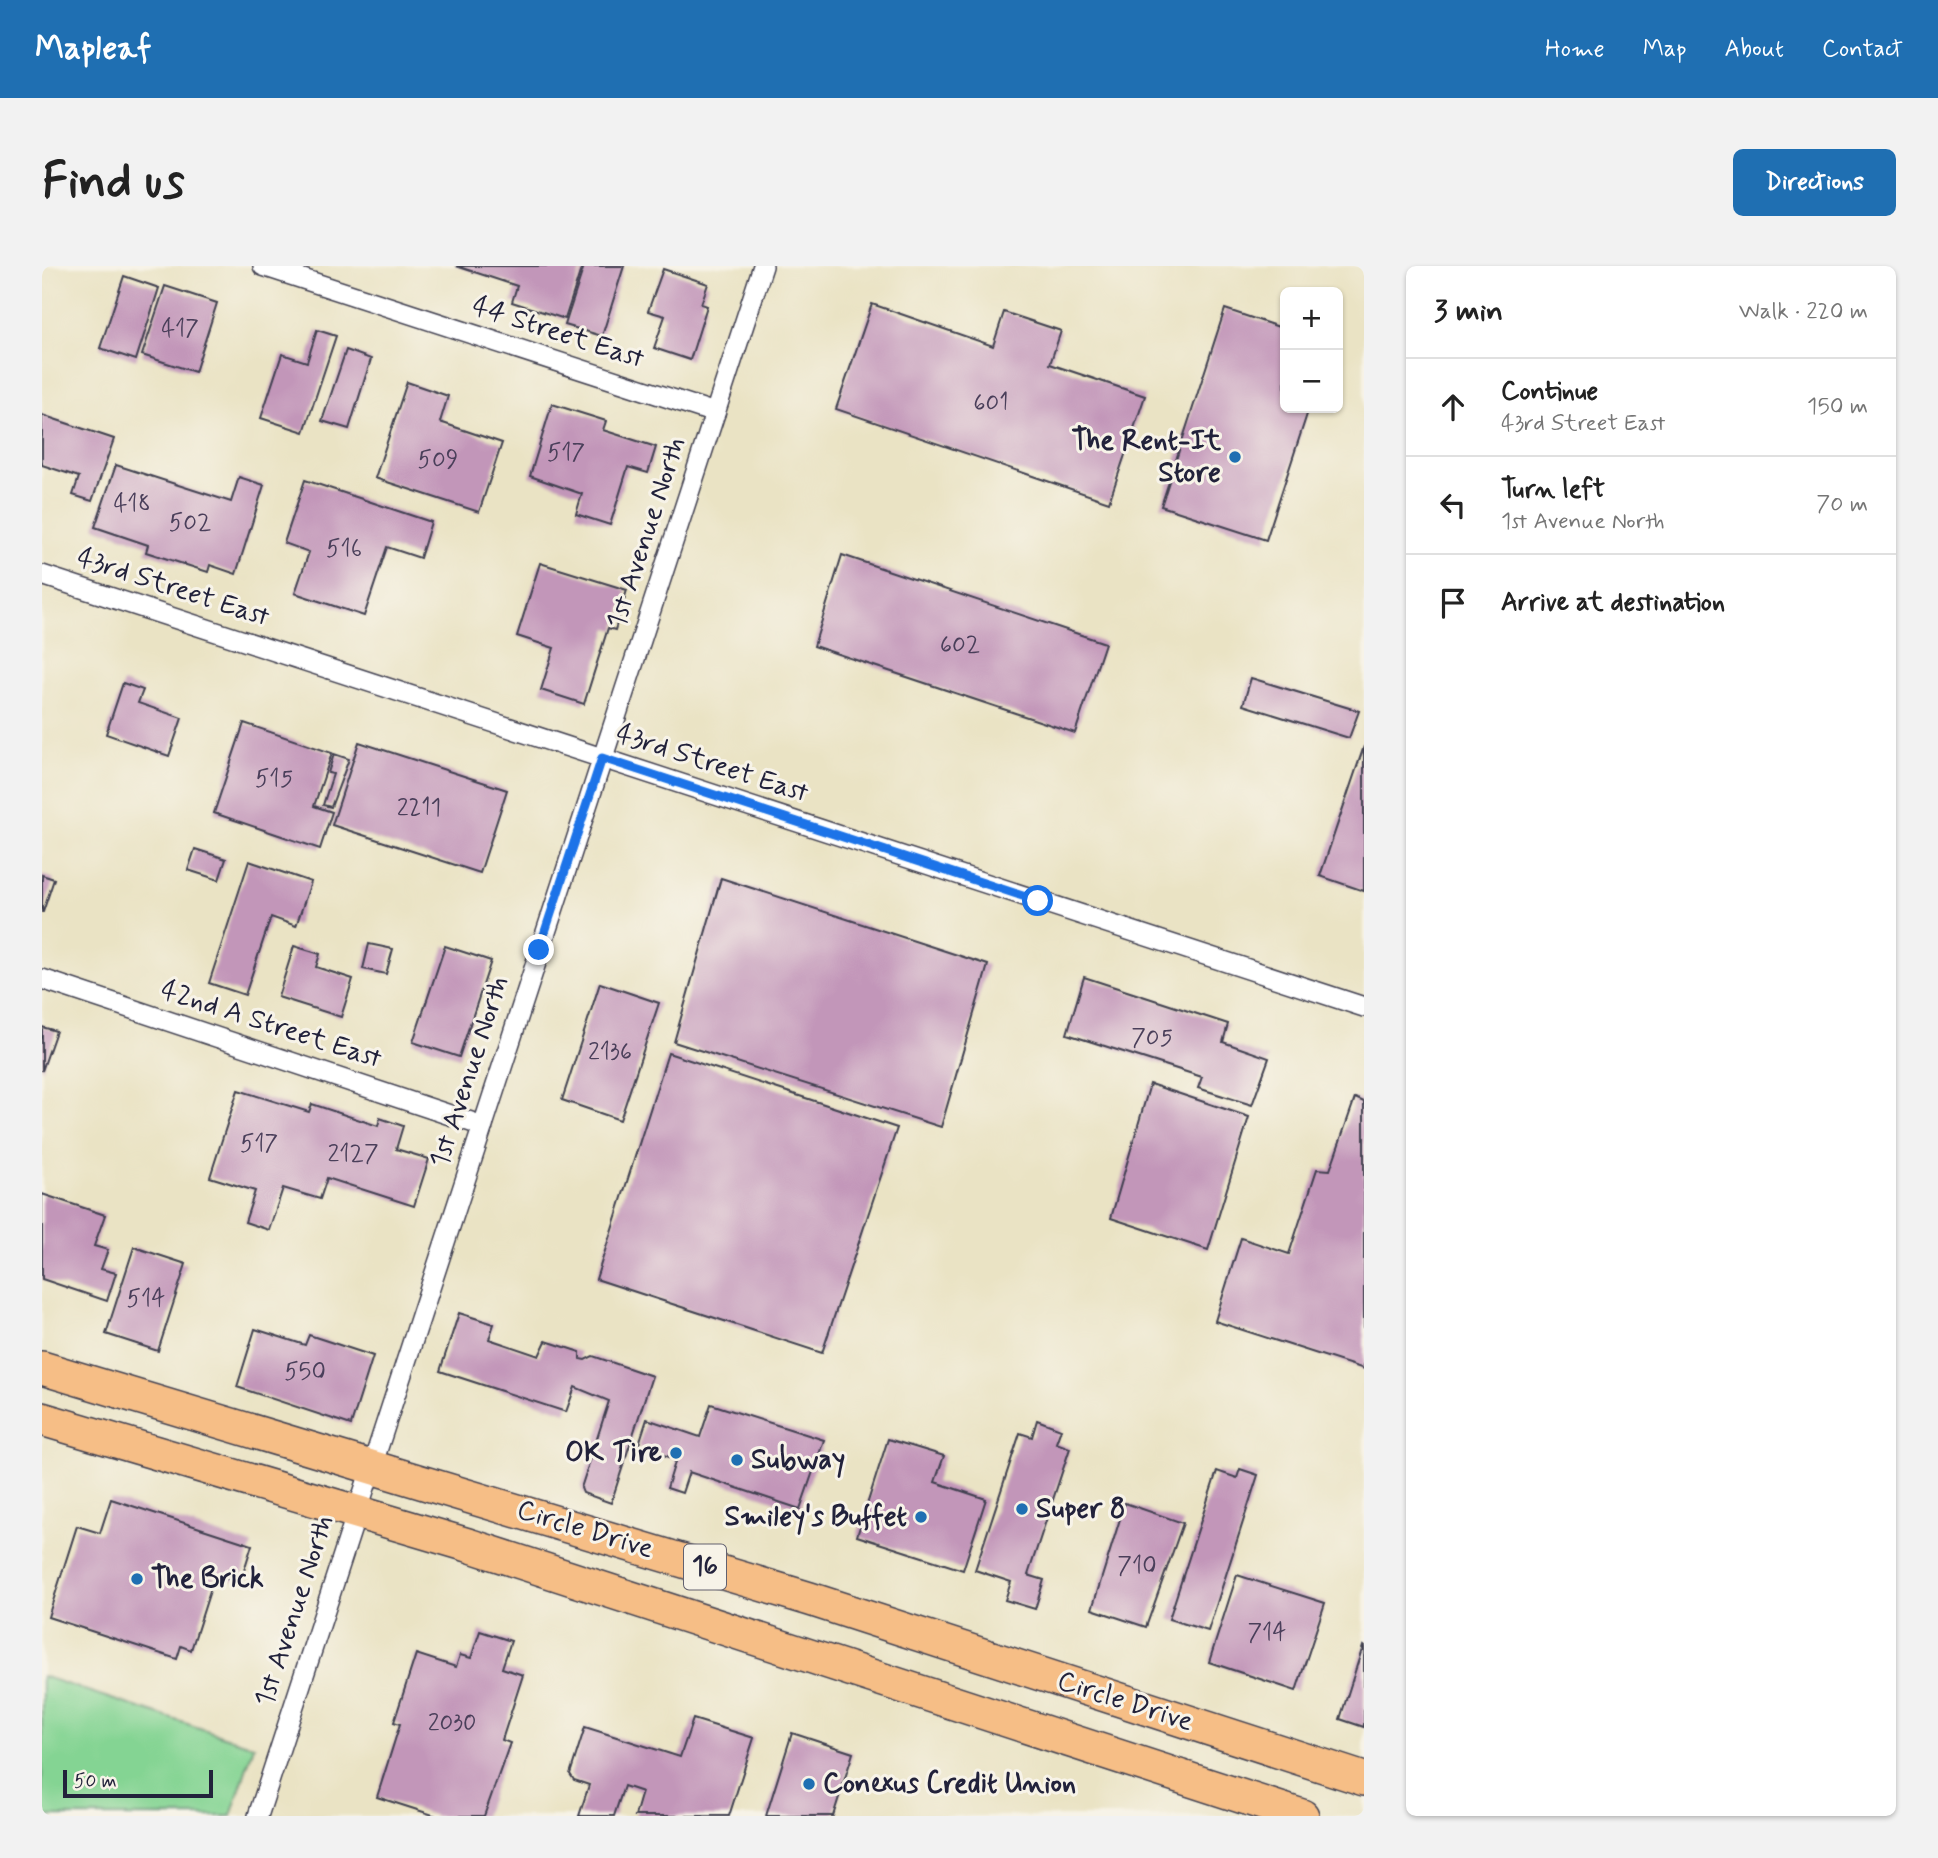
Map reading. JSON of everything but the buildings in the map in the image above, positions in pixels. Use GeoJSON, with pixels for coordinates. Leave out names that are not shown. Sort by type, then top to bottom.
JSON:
{"type":"FeatureCollection","features":[{"type":"Feature","properties":{"kind":"highway","name":"Circle Drive"},"geometry":{"type":"LineString","coordinates":[[42,1368],[373,1465],[810,1599],[1364,1779]]}},
{"type":"Feature","properties":{"kind":"highway","name":"Circle Drive"},"geometry":{"type":"LineString","coordinates":[[42,1419],[358,1510],[1301,1816]]}},
{"type":"Feature","properties":{"kind":"street","name":"44 Street East"},"geometry":{"type":"LineString","coordinates":[[263,266],[715,413]]}},
{"type":"Feature","properties":{"kind":"street","name":"1st Avenue North"},"geometry":{"type":"LineString","coordinates":[[258,1816],[763,266]]}},
{"type":"Feature","properties":{"kind":"street","name":"43rd Street East"},"geometry":{"type":"LineString","coordinates":[[42,575],[1364,1007]]}},
{"type":"Feature","properties":{"kind":"street","name":"42nd A Street East"},"geometry":{"type":"LineString","coordinates":[[42,979],[483,1126]]}},
{"type":"Feature","properties":{"kind":"green space"},"geometry":{"type":"Polygon","coordinates":[[[42,1676],[254,1746],[231,1816],[42,1816],[42,1676]]]}},
{"type":"Feature","properties":{"kind":"place","name":"The Rent-It Store"},"geometry":{"type":"Point","coordinates":[1235,457]}},
{"type":"Feature","properties":{"kind":"place","name":"OK Tire"},"geometry":{"type":"Point","coordinates":[676,1453]}},
{"type":"Feature","properties":{"kind":"place","name":"Subway"},"geometry":{"type":"Point","coordinates":[737,1460]}},
{"type":"Feature","properties":{"kind":"place","name":"Super 8"},"geometry":{"type":"Point","coordinates":[1022,1509]}},
{"type":"Feature","properties":{"kind":"place","name":"Smiley's Buffet"},"geometry":{"type":"Point","coordinates":[921,1517]}},
{"type":"Feature","properties":{"kind":"place","name":"The Brick"},"geometry":{"type":"Point","coordinates":[137,1579]}},
{"type":"Feature","properties":{"kind":"place","name":"Conexus Credit Union"},"geometry":{"type":"Point","coordinates":[809,1784]}},
{"type":"Feature","properties":{"kind":"route"},"geometry":{"type":"LineString","coordinates":[[539,950],[602,758],[1038,901]]}}]}
